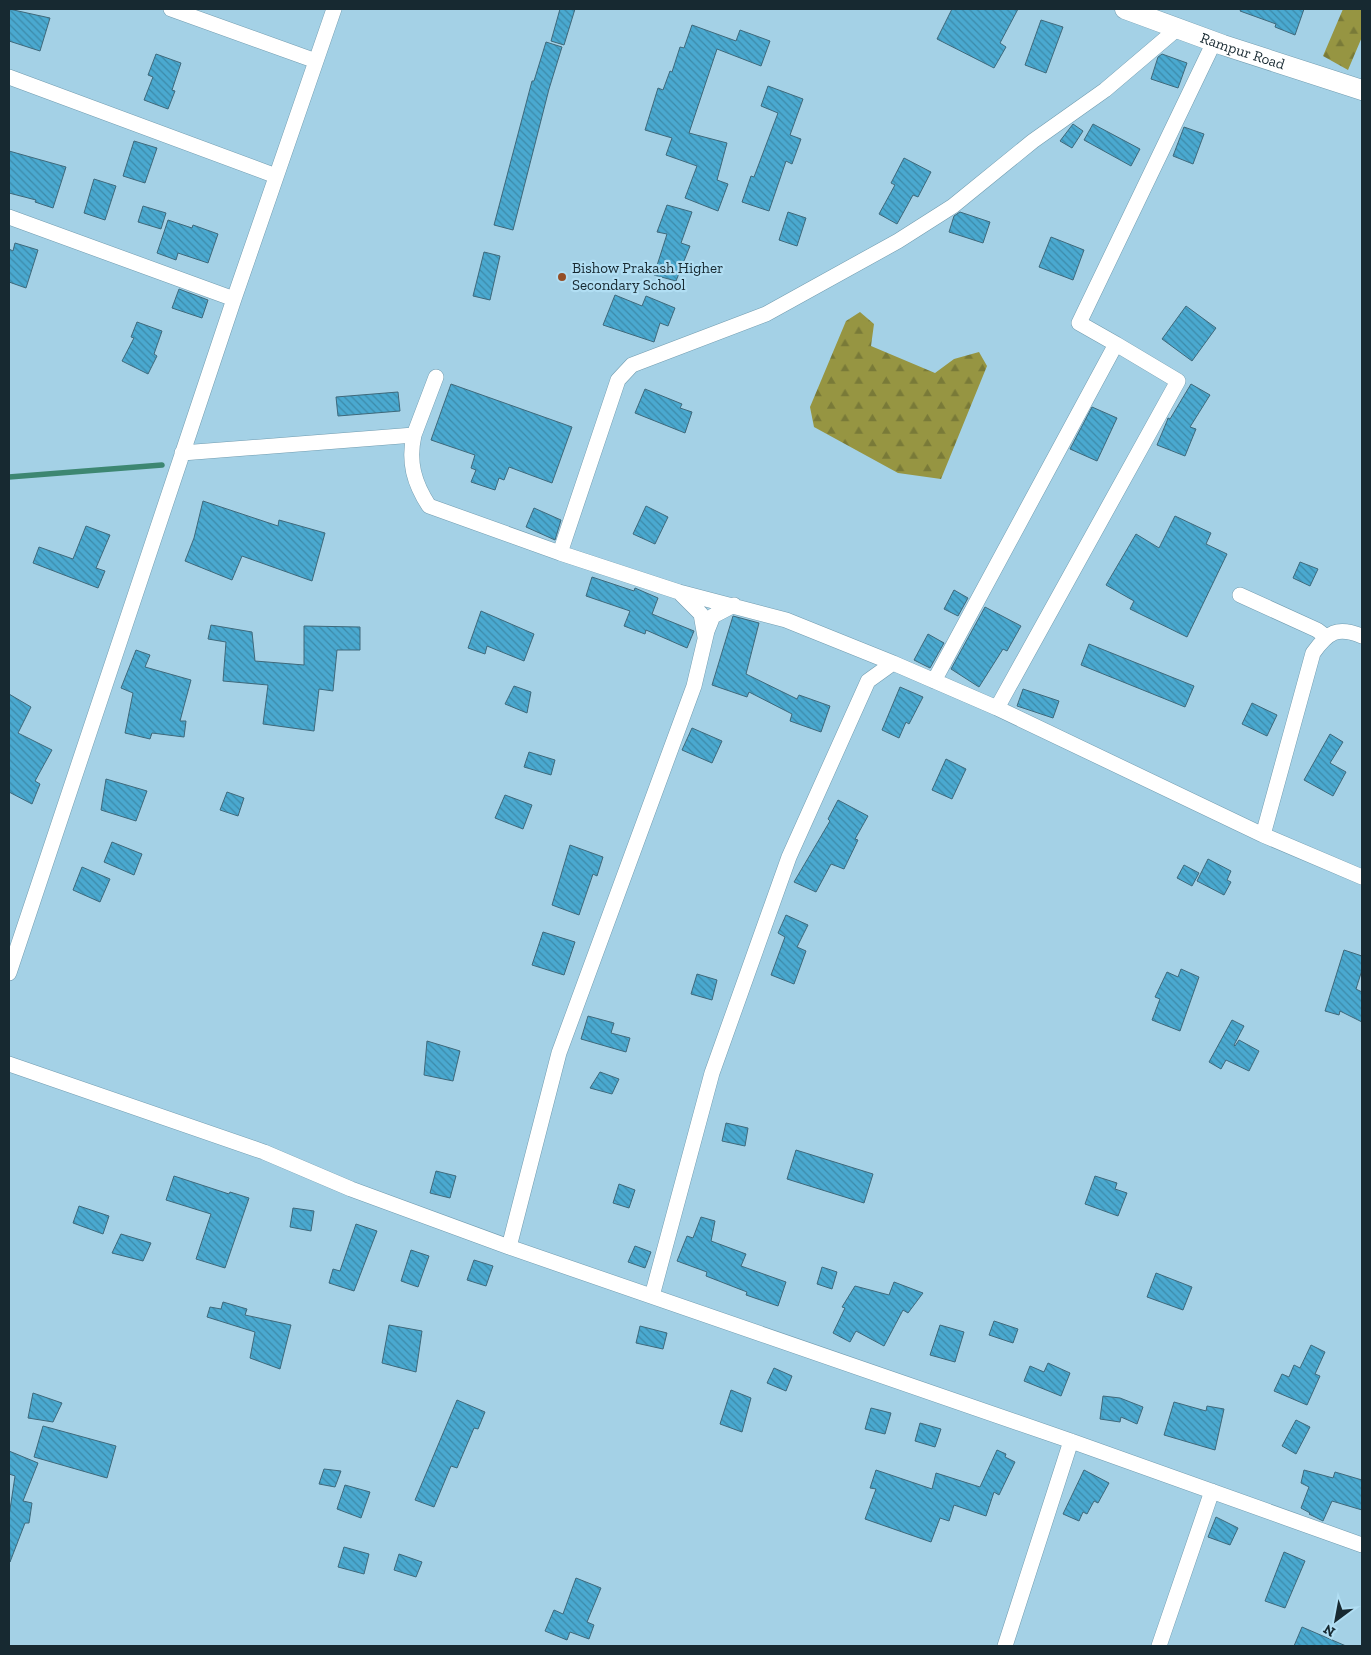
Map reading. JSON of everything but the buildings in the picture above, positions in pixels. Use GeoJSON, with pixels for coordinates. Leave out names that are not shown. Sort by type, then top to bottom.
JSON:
{"type":"FeatureCollection","features":[{"type":"Feature","properties":{"kind":"main road","name":"Rampur Road"},"geometry":{"type":"LineString","coordinates":[[1125,9],[1214,42],[1362,90]]}},
{"type":"Feature","properties":{"kind":"street"},"geometry":{"type":"LineString","coordinates":[[171,9],[188,12],[316,61]]}},
{"type":"Feature","properties":{"kind":"street"},"geometry":{"type":"LineString","coordinates":[[9,973],[182,453],[334,9]]}},
{"type":"Feature","properties":{"kind":"street"},"geometry":{"type":"LineString","coordinates":[[560,553],[618,380],[626,370],[632,365],[766,314],[898,241],[953,206],[1034,141],[1105,90],[1178,28]]}},
{"type":"Feature","properties":{"kind":"street"},"geometry":{"type":"LineString","coordinates":[[997,708],[1178,381],[1078,323],[1214,42]]}},
{"type":"Feature","properties":{"kind":"street"},"geometry":{"type":"LineString","coordinates":[[9,76],[276,176]]}},
{"type":"Feature","properties":{"kind":"street"},"geometry":{"type":"LineString","coordinates":[[9,217],[234,299]]}},
{"type":"Feature","properties":{"kind":"street"},"geometry":{"type":"LineString","coordinates":[[934,681],[1116,344]]}},
{"type":"Feature","properties":{"kind":"street"},"geometry":{"type":"LineString","coordinates":[[436,377],[414,434],[410,452],[417,488],[429,506],[560,553],[680,592],[786,620],[894,663],[997,708],[1262,835],[1362,877]]}},
{"type":"Feature","properties":{"kind":"street"},"geometry":{"type":"LineString","coordinates":[[182,453],[414,434]]}},
{"type":"Feature","properties":{"kind":"street"},"geometry":{"type":"LineString","coordinates":[[680,592],[701,614],[706,638]]}},
{"type":"Feature","properties":{"kind":"street"},"geometry":{"type":"LineString","coordinates":[[1240,595],[1317,630],[1325,636]]}},
{"type":"Feature","properties":{"kind":"street"},"geometry":{"type":"LineString","coordinates":[[509,1247],[559,1053],[694,686],[713,616],[734,606]]}},
{"type":"Feature","properties":{"kind":"street"},"geometry":{"type":"LineString","coordinates":[[1262,835],[1313,653],[1325,636],[1347,630],[1362,636]]}},
{"type":"Feature","properties":{"kind":"street"},"geometry":{"type":"LineString","coordinates":[[652,1296],[712,1073],[789,857],[868,681],[894,663]]}},
{"type":"Feature","properties":{"kind":"street"},"geometry":{"type":"LineString","coordinates":[[9,1064],[264,1152],[351,1189],[509,1247],[1071,1441],[1362,1545]]}},
{"type":"Feature","properties":{"kind":"street"},"geometry":{"type":"LineString","coordinates":[[1005,1646],[1071,1441]]}},
{"type":"Feature","properties":{"kind":"street"},"geometry":{"type":"LineString","coordinates":[[1159,1646],[1212,1491]]}},
{"type":"Feature","properties":{"kind":"green space"},"geometry":{"type":"Polygon","coordinates":[[[1343,9],[1362,9],[1362,37],[1348,70],[1323,56],[1343,9]]]}},
{"type":"Feature","properties":{"kind":"green space"},"geometry":{"type":"Polygon","coordinates":[[[860,312],[874,324],[871,346],[935,373],[954,359],[979,352],[987,366],[941,479],[898,473],[814,427],[810,407],[846,321],[860,312]]]}},
{"type":"Feature","properties":{"kind":"waterway"},"geometry":{"type":"LineString","coordinates":[[9,477],[162,465]]}},
{"type":"Feature","properties":{"kind":"place","name":"Bishow Prakash Higher Secondary School"},"geometry":{"type":"Point","coordinates":[562,277]}}]}
